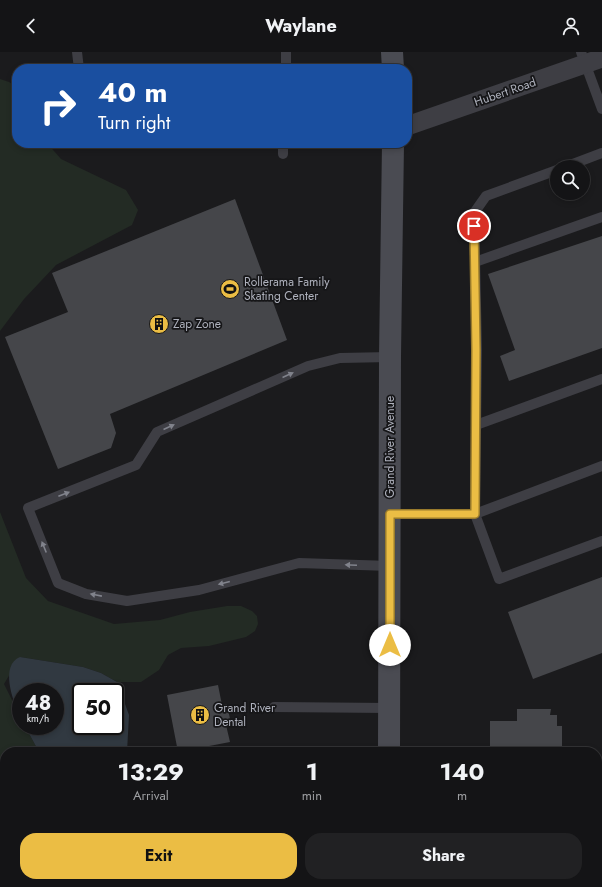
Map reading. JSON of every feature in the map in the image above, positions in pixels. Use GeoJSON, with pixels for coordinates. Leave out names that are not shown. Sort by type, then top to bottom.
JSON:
{"type":"FeatureCollection","features":[{"type":"Feature","properties":{"kind":"main road"},"geometry":{"type":"LineString","coordinates":[[392,52],[393,64]]}},
{"type":"Feature","properties":{"kind":"main road","name":"Grand River Avenue"},"geometry":{"type":"LineString","coordinates":[[389,747],[390,356],[393,148]]}},
{"type":"Feature","properties":{"kind":"street","name":"Hubert Road"},"geometry":{"type":"LineString","coordinates":[[412,124],[589,58]]}},
{"type":"Feature","properties":{"kind":"lane"},"geometry":{"type":"LineString","coordinates":[[77,52],[78,64]]}},
{"type":"Feature","properties":{"kind":"lane"},"geometry":{"type":"LineString","coordinates":[[286,52],[286,64]]}},
{"type":"Feature","properties":{"kind":"lane"},"geometry":{"type":"LineString","coordinates":[[589,58],[602,109]]}},
{"type":"Feature","properties":{"kind":"lane"},"geometry":{"type":"LineString","coordinates":[[283,148],[283,154]]}},
{"type":"Feature","properties":{"kind":"lane"},"geometry":{"type":"LineString","coordinates":[[584,160],[602,153]]}},
{"type":"Feature","properties":{"kind":"lane"},"geometry":{"type":"LineString","coordinates":[[550,173],[486,196],[474,213],[476,350],[475,514],[499,579],[602,541]]}},
{"type":"Feature","properties":{"kind":"lane"},"geometry":{"type":"LineString","coordinates":[[475,262],[602,217]]}},
{"type":"Feature","properties":{"kind":"lane"},"geometry":{"type":"LineString","coordinates":[[390,356],[340,358],[308,366],[157,432],[136,465],[28,508],[58,583],[86,594],[126,601],[199,590],[299,563],[390,566]]}},
{"type":"Feature","properties":{"kind":"lane"},"geometry":{"type":"LineString","coordinates":[[476,425],[602,379]]}},
{"type":"Feature","properties":{"kind":"lane"},"geometry":{"type":"LineString","coordinates":[[390,514],[475,514],[602,466]]}},
{"type":"Feature","properties":{"kind":"lane"},"geometry":{"type":"LineString","coordinates":[[274,707],[389,708]]}},
{"type":"Feature","properties":{"kind":"shaded area"},"geometry":{"type":"Polygon","coordinates":[[[0,79],[12,84],[12,148],[51,148],[61,159],[126,190],[138,210],[132,225],[56,265],[24,299],[0,331],[0,79]]]}},
{"type":"Feature","properties":{"kind":"shaded area"},"geometry":{"type":"Polygon","coordinates":[[[0,512],[26,578],[48,601],[114,624],[160,620],[190,612],[227,606],[241,606],[252,611],[257,616],[258,624],[255,631],[246,637],[209,646],[181,648],[168,655],[159,670],[141,682],[117,682],[101,673],[83,667],[20,657],[4,684],[12,700],[12,735],[30,735],[36,747],[0,747],[0,512]]]}},
{"type":"Feature","properties":{"kind":"shaded area"},"geometry":{"type":"Polygon","coordinates":[[[20,657],[83,667],[101,673],[117,682],[72,683],[72,735],[124,735],[124,701],[129,715],[127,747],[36,747],[30,735],[64,735],[64,683],[12,683],[12,696],[9,675],[10,667],[14,661],[20,657]]]}},
{"type":"Feature","properties":{"kind":"building","name":"Zap Zone"},"geometry":{"type":"Polygon","coordinates":[[[235,199],[287,340],[110,414],[116,433],[111,448],[58,469],[5,337],[68,312],[52,273],[235,199]]]}},
{"type":"Feature","properties":{"kind":"building"},"geometry":{"type":"Polygon","coordinates":[[[602,236],[602,348],[509,381],[500,356],[515,350],[488,274],[602,236]]]}},
{"type":"Feature","properties":{"kind":"building"},"geometry":{"type":"Polygon","coordinates":[[[602,577],[602,653],[533,679],[508,612],[602,577]]]}},
{"type":"Feature","properties":{"kind":"building","name":"Grand River Dental"},"geometry":{"type":"Polygon","coordinates":[[[218,685],[222,705],[227,704],[231,724],[226,725],[230,742],[204,747],[177,747],[167,695],[218,685]]]}},
{"type":"Feature","properties":{"kind":"building"},"geometry":{"type":"Polygon","coordinates":[[[517,709],[551,709],[550,715],[557,715],[557,726],[562,726],[562,747],[490,746],[490,721],[517,721],[517,709]]]}},
{"type":"Feature","properties":{"kind":"place","name":"Rollerama Family Skating Center"},"geometry":{"type":"Point","coordinates":[230,289]}},
{"type":"Feature","properties":{"kind":"place","name":"Zap Zone"},"geometry":{"type":"Point","coordinates":[159,324]}},
{"type":"Feature","properties":{"kind":"place","name":"Grand River Dental"},"geometry":{"type":"Point","coordinates":[200,715]}},
{"type":"Feature","properties":{"kind":"route"},"geometry":{"type":"LineString","coordinates":[[390,645],[390,514],[475,514],[476,350],[474,226]]}}]}
